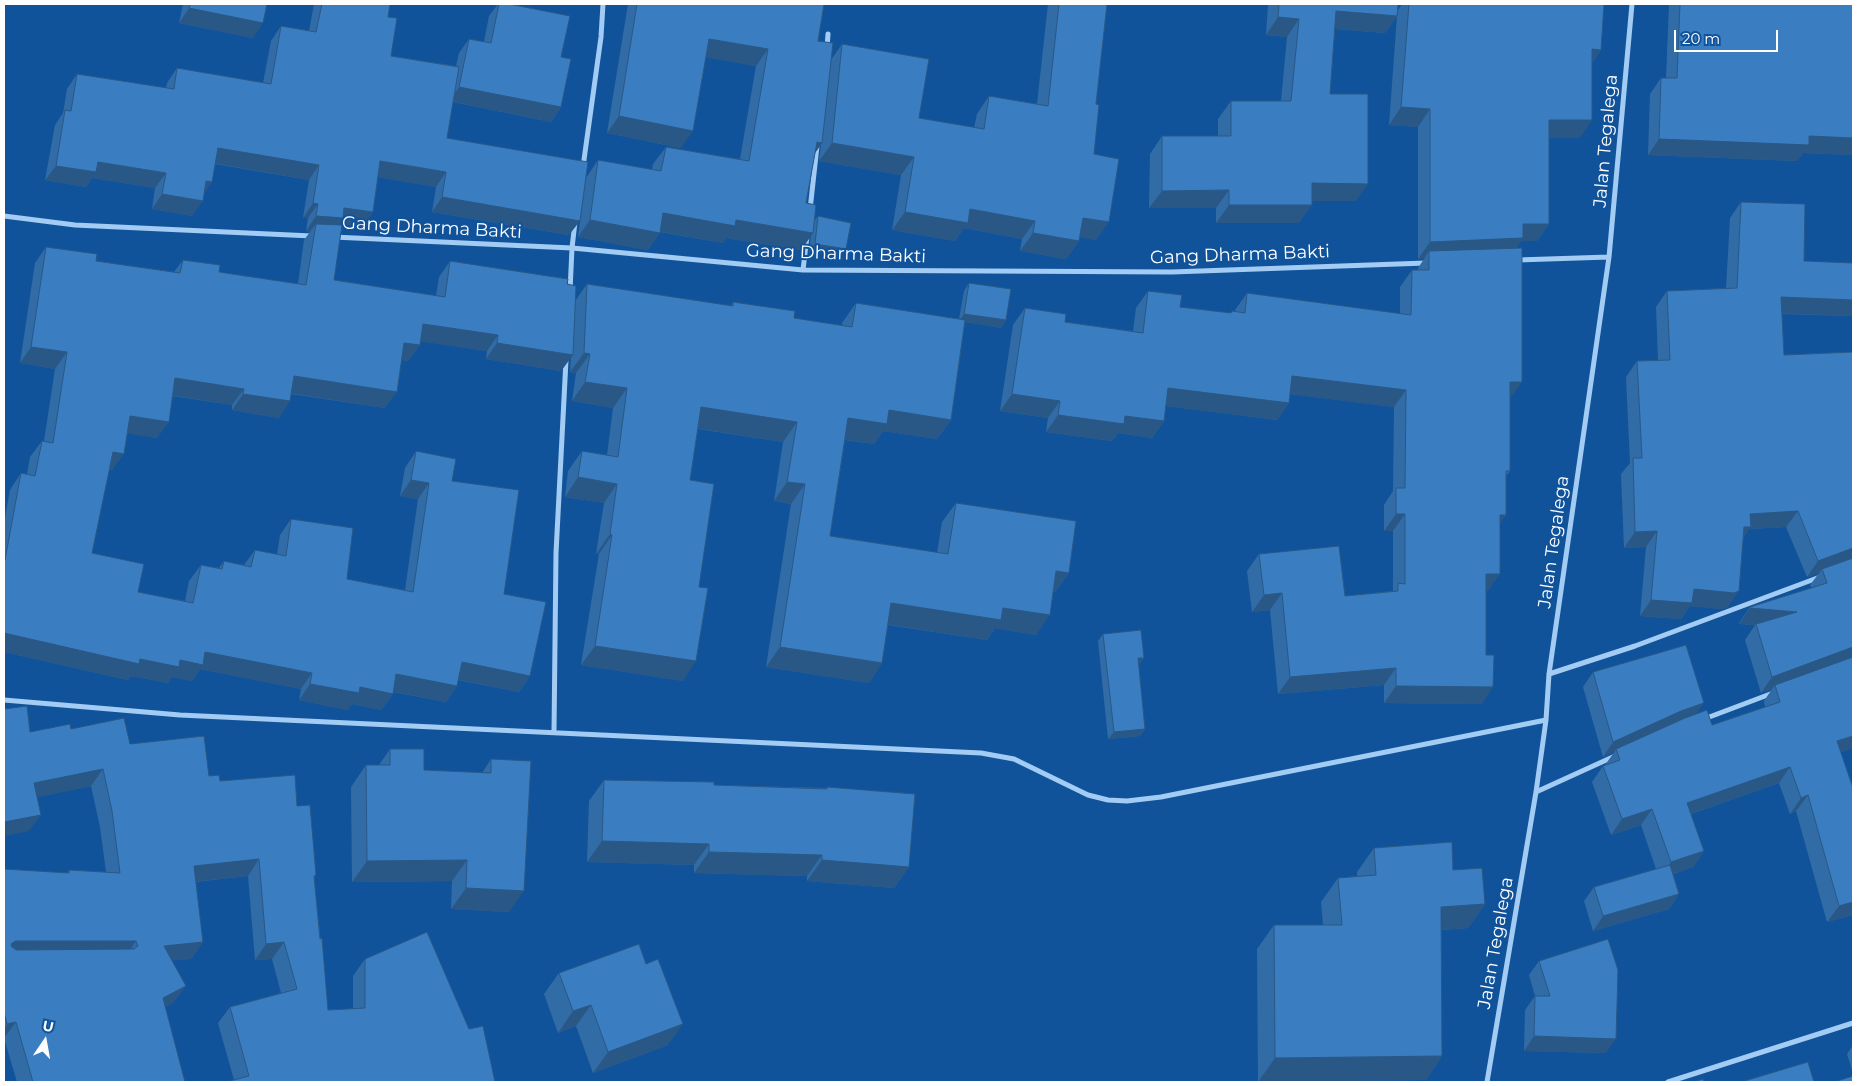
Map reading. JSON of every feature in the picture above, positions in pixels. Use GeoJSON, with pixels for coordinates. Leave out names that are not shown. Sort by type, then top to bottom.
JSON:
{"type":"FeatureCollection","features":[{"type":"Feature","properties":{"kind":"street"},"geometry":{"type":"LineString","coordinates":[[582,171],[601,37],[603,4]]}},
{"type":"Feature","properties":{"kind":"street","name":"Jalan Tegalega"},"geometry":{"type":"LineString","coordinates":[[1487,1082],[1536,792],[1546,720],[1549,674],[1609,257],[1632,4]]}},
{"type":"Feature","properties":{"kind":"street"},"geometry":{"type":"LineString","coordinates":[[826,53],[828,34]]}},
{"type":"Feature","properties":{"kind":"street"},"geometry":{"type":"LineString","coordinates":[[809,221],[817,142]]}},
{"type":"Feature","properties":{"kind":"street","name":"Gang Dharma Bakti"},"geometry":{"type":"LineString","coordinates":[[4,216],[74,225],[572,248],[804,270],[1172,272],[1430,263]]}},
{"type":"Feature","properties":{"kind":"street"},"geometry":{"type":"LineString","coordinates":[[569,298],[576,220]]}},
{"type":"Feature","properties":{"kind":"street"},"geometry":{"type":"LineString","coordinates":[[804,270],[808,231]]}},
{"type":"Feature","properties":{"kind":"street"},"geometry":{"type":"LineString","coordinates":[[1510,260],[1609,257]]}},
{"type":"Feature","properties":{"kind":"street"},"geometry":{"type":"LineString","coordinates":[[554,732],[556,553],[566,356]]}},
{"type":"Feature","properties":{"kind":"street"},"geometry":{"type":"LineString","coordinates":[[1549,674],[1635,646],[1826,575]]}},
{"type":"Feature","properties":{"kind":"street"},"geometry":{"type":"LineString","coordinates":[[1700,720],[1781,690]]}},
{"type":"Feature","properties":{"kind":"street"},"geometry":{"type":"LineString","coordinates":[[4,700],[180,714],[1001,755],[1014,758],[1088,795],[1108,800],[1128,801],[1161,797],[1546,720]]}},
{"type":"Feature","properties":{"kind":"street"},"geometry":{"type":"LineString","coordinates":[[1536,792],[1618,755]]}},
{"type":"Feature","properties":{"kind":"street"},"geometry":{"type":"LineString","coordinates":[[1668,1082],[1853,1023]]}},
{"type":"Feature","properties":{"kind":"building"},"geometry":{"type":"Polygon","coordinates":[[[190,4],[267,4],[263,23],[189,8],[190,4]]]}},
{"type":"Feature","properties":{"kind":"building"},"geometry":{"type":"Polygon","coordinates":[[[322,4],[390,4],[388,17],[397,18],[391,56],[459,67],[447,138],[588,162],[580,221],[442,197],[446,172],[380,161],[373,212],[344,208],[343,218],[316,216],[318,204],[313,203],[319,165],[218,148],[212,182],[206,181],[203,201],[162,194],[166,173],[98,162],[96,172],[56,166],[65,110],[71,111],[77,74],[174,89],[177,68],[271,84],[281,26],[316,32],[322,4]]]}},
{"type":"Feature","properties":{"kind":"building"},"geometry":{"type":"Polygon","coordinates":[[[499,4],[509,4],[570,16],[561,57],[571,59],[561,107],[459,87],[469,39],[491,43],[499,4]]]}},
{"type":"Feature","properties":{"kind":"building"},"geometry":{"type":"Polygon","coordinates":[[[637,4],[824,4],[818,41],[833,43],[822,143],[817,142],[806,203],[816,205],[813,233],[736,220],[735,226],[663,213],[660,233],[590,220],[598,160],[661,171],[666,147],[749,161],[768,49],[709,39],[693,131],[619,116],[637,4]]]}},
{"type":"Feature","properties":{"kind":"building"},"geometry":{"type":"Polygon","coordinates":[[[1059,4],[1107,4],[1096,104],[1099,105],[1094,154],[1119,159],[1109,222],[1083,218],[1079,241],[1033,233],[1035,221],[970,209],[968,223],[905,212],[914,157],[832,143],[842,44],[929,59],[919,118],[984,129],[989,96],[1048,106],[1059,4]]]}},
{"type":"Feature","properties":{"kind":"building"},"geometry":{"type":"Polygon","coordinates":[[[1279,4],[1398,4],[1397,16],[1336,11],[1330,94],[1368,94],[1368,184],[1312,183],[1312,205],[1229,205],[1229,190],[1162,191],[1162,136],[1231,136],[1231,101],[1291,101],[1299,19],[1278,17],[1279,4]]]}},
{"type":"Feature","properties":{"kind":"building"},"geometry":{"type":"Polygon","coordinates":[[[1409,4],[1604,4],[1601,50],[1592,49],[1592,120],[1549,120],[1549,224],[1523,224],[1523,238],[1430,242],[1430,109],[1401,107],[1409,4]]]}},
{"type":"Feature","properties":{"kind":"building"},"geometry":{"type":"Polygon","coordinates":[[[1680,4],[1853,4],[1853,138],[1809,136],[1809,145],[1659,139],[1661,78],[1677,78],[1680,4]]]}},
{"type":"Feature","properties":{"kind":"building"},"geometry":{"type":"Polygon","coordinates":[[[1741,202],[1805,204],[1804,261],[1853,263],[1853,300],[1781,297],[1784,355],[1853,352],[1853,548],[1818,561],[1798,511],[1750,514],[1751,527],[1744,527],[1739,591],[1734,593],[1694,589],[1692,603],[1651,600],[1657,531],[1635,532],[1633,458],[1642,458],[1637,361],[1670,360],[1667,291],[1737,288],[1741,202]]]}},
{"type":"Feature","properties":{"kind":"building"},"geometry":{"type":"Polygon","coordinates":[[[818,216],[851,223],[846,249],[815,244],[818,216]]]}},
{"type":"Feature","properties":{"kind":"building"},"geometry":{"type":"Polygon","coordinates":[[[316,224],[342,225],[334,280],[445,297],[450,261],[568,279],[567,284],[576,286],[573,355],[497,343],[498,335],[423,324],[420,345],[404,343],[397,392],[294,376],[290,401],[243,394],[244,389],[175,378],[169,422],[130,416],[124,454],[113,452],[92,553],[144,564],[138,592],[193,603],[201,565],[222,569],[224,561],[251,567],[255,550],[286,556],[291,519],[353,528],[347,579],[413,592],[429,483],[411,480],[416,451],[456,459],[452,481],[519,490],[504,594],[546,602],[530,676],[462,662],[457,686],[396,674],[393,694],[360,687],[359,693],[310,684],[312,673],[205,652],[203,665],[180,660],[179,667],[140,659],[139,664],[4,633],[4,560],[21,473],[35,476],[42,441],[53,443],[67,352],[31,347],[46,247],[97,254],[96,261],[180,273],[183,260],[220,265],[219,272],[306,285],[316,224]]]}},
{"type":"Feature","properties":{"kind":"building"},"geometry":{"type":"Polygon","coordinates":[[[1522,248],[1522,382],[1510,382],[1510,471],[1506,471],[1506,515],[1500,515],[1500,574],[1486,574],[1486,655],[1494,655],[1493,687],[1396,686],[1396,668],[1290,677],[1282,593],[1264,595],[1259,554],[1339,546],[1345,596],[1398,591],[1398,583],[1405,584],[1405,514],[1396,514],[1396,488],[1405,488],[1406,390],[1292,376],[1289,403],[1168,388],[1164,421],[1125,416],[1124,424],[1058,415],[1060,401],[1012,394],[1025,308],[1066,314],[1065,322],[1143,333],[1148,291],[1182,295],[1180,307],[1231,313],[1232,311],[1245,313],[1247,293],[1411,315],[1412,270],[1429,270],[1429,251],[1522,248]]]}},
{"type":"Feature","properties":{"kind":"building"},"geometry":{"type":"Polygon","coordinates":[[[969,283],[1011,289],[1006,320],[964,314],[969,283]]]}},
{"type":"Feature","properties":{"kind":"building"},"geometry":{"type":"Polygon","coordinates":[[[587,284],[733,306],[733,302],[795,311],[794,318],[852,327],[856,303],[965,320],[951,420],[889,410],[887,424],[848,418],[830,536],[948,554],[956,503],[1076,521],[1069,573],[1056,571],[1050,615],[1003,608],[1001,620],[891,603],[882,663],[780,647],[805,484],[787,482],[797,422],[701,407],[690,480],[714,484],[699,587],[708,588],[696,661],[595,646],[612,535],[610,534],[617,484],[578,477],[582,451],[618,457],[627,388],[585,382],[590,354],[584,353],[587,284]]]}},
{"type":"Feature","properties":{"kind":"building"},"geometry":{"type":"Polygon","coordinates":[[[1853,558],[1853,647],[1772,677],[1756,624],[1797,612],[1750,607],[1827,583],[1822,569],[1853,558]]]}},
{"type":"Feature","properties":{"kind":"building"},"geometry":{"type":"Polygon","coordinates":[[[1141,630],[1144,658],[1138,658],[1145,729],[1114,732],[1103,634],[1141,630]]]}},
{"type":"Feature","properties":{"kind":"building"},"geometry":{"type":"Polygon","coordinates":[[[1686,645],[1704,703],[1681,711],[1613,742],[1593,672],[1686,645]]]}},
{"type":"Feature","properties":{"kind":"building"},"geometry":{"type":"Polygon","coordinates":[[[1853,657],[1853,736],[1837,741],[1853,788],[1853,902],[1839,906],[1808,795],[1801,798],[1790,767],[1687,803],[1704,851],[1671,862],[1652,809],[1622,819],[1603,766],[1620,760],[1616,749],[1707,710],[1712,725],[1780,702],[1775,685],[1853,657]]]}},
{"type":"Feature","properties":{"kind":"building"},"geometry":{"type":"Polygon","coordinates":[[[27,706],[30,732],[70,724],[71,729],[124,718],[130,744],[204,736],[209,776],[219,775],[220,781],[295,775],[297,806],[310,805],[316,875],[314,876],[320,939],[322,938],[328,1010],[365,1008],[365,959],[427,932],[469,1029],[483,1026],[495,1082],[226,1082],[249,1076],[230,1007],[297,989],[284,942],[266,944],[259,859],[194,866],[203,942],[164,946],[186,986],[163,998],[185,1082],[33,1082],[16,1022],[7,1024],[4,1012],[4,869],[69,873],[69,870],[120,873],[112,811],[103,769],[34,783],[41,815],[4,822],[4,709],[27,706]],[[16,941],[11,946],[16,950],[134,949],[138,946],[136,941],[16,941]]]}},
{"type":"Feature","properties":{"kind":"building"},"geometry":{"type":"Polygon","coordinates":[[[390,749],[424,749],[424,770],[491,773],[491,759],[531,761],[524,891],[466,888],[467,860],[367,861],[366,765],[390,765],[390,749]]]}},
{"type":"Feature","properties":{"kind":"building"},"geometry":{"type":"Polygon","coordinates":[[[604,780],[714,782],[714,785],[827,789],[827,787],[915,794],[909,867],[822,860],[822,855],[709,852],[709,844],[602,841],[604,780]]]}},
{"type":"Feature","properties":{"kind":"building"},"geometry":{"type":"Polygon","coordinates":[[[1452,842],[1453,870],[1482,868],[1485,904],[1441,907],[1442,1056],[1275,1058],[1274,925],[1342,925],[1338,878],[1376,875],[1374,848],[1452,842]]]}},
{"type":"Feature","properties":{"kind":"building"},"geometry":{"type":"Polygon","coordinates":[[[1670,865],[1679,894],[1603,916],[1594,887],[1670,865]]]}},
{"type":"Feature","properties":{"kind":"building"},"geometry":{"type":"Polygon","coordinates":[[[1608,939],[1618,970],[1616,1039],[1534,1036],[1535,996],[1550,996],[1539,961],[1608,939]]]}},
{"type":"Feature","properties":{"kind":"building"},"geometry":{"type":"Polygon","coordinates":[[[639,944],[646,964],[658,959],[683,1024],[608,1052],[591,1005],[573,1011],[559,973],[639,944]]]}},
{"type":"Feature","properties":{"kind":"building"},"geometry":{"type":"Polygon","coordinates":[[[1808,1062],[1814,1082],[1741,1082],[1808,1062]]]}},
{"type":"Feature","properties":{"kind":"building"},"geometry":{"type":"Polygon","coordinates":[[[1853,1076],[1853,1082],[1834,1082],[1853,1076]]]}},
{"type":"Feature","properties":{"kind":"building"},"geometry":{"type":"Polygon","coordinates":[[[1703,1079],[1704,1082],[1693,1082],[1703,1079]]]}}]}
